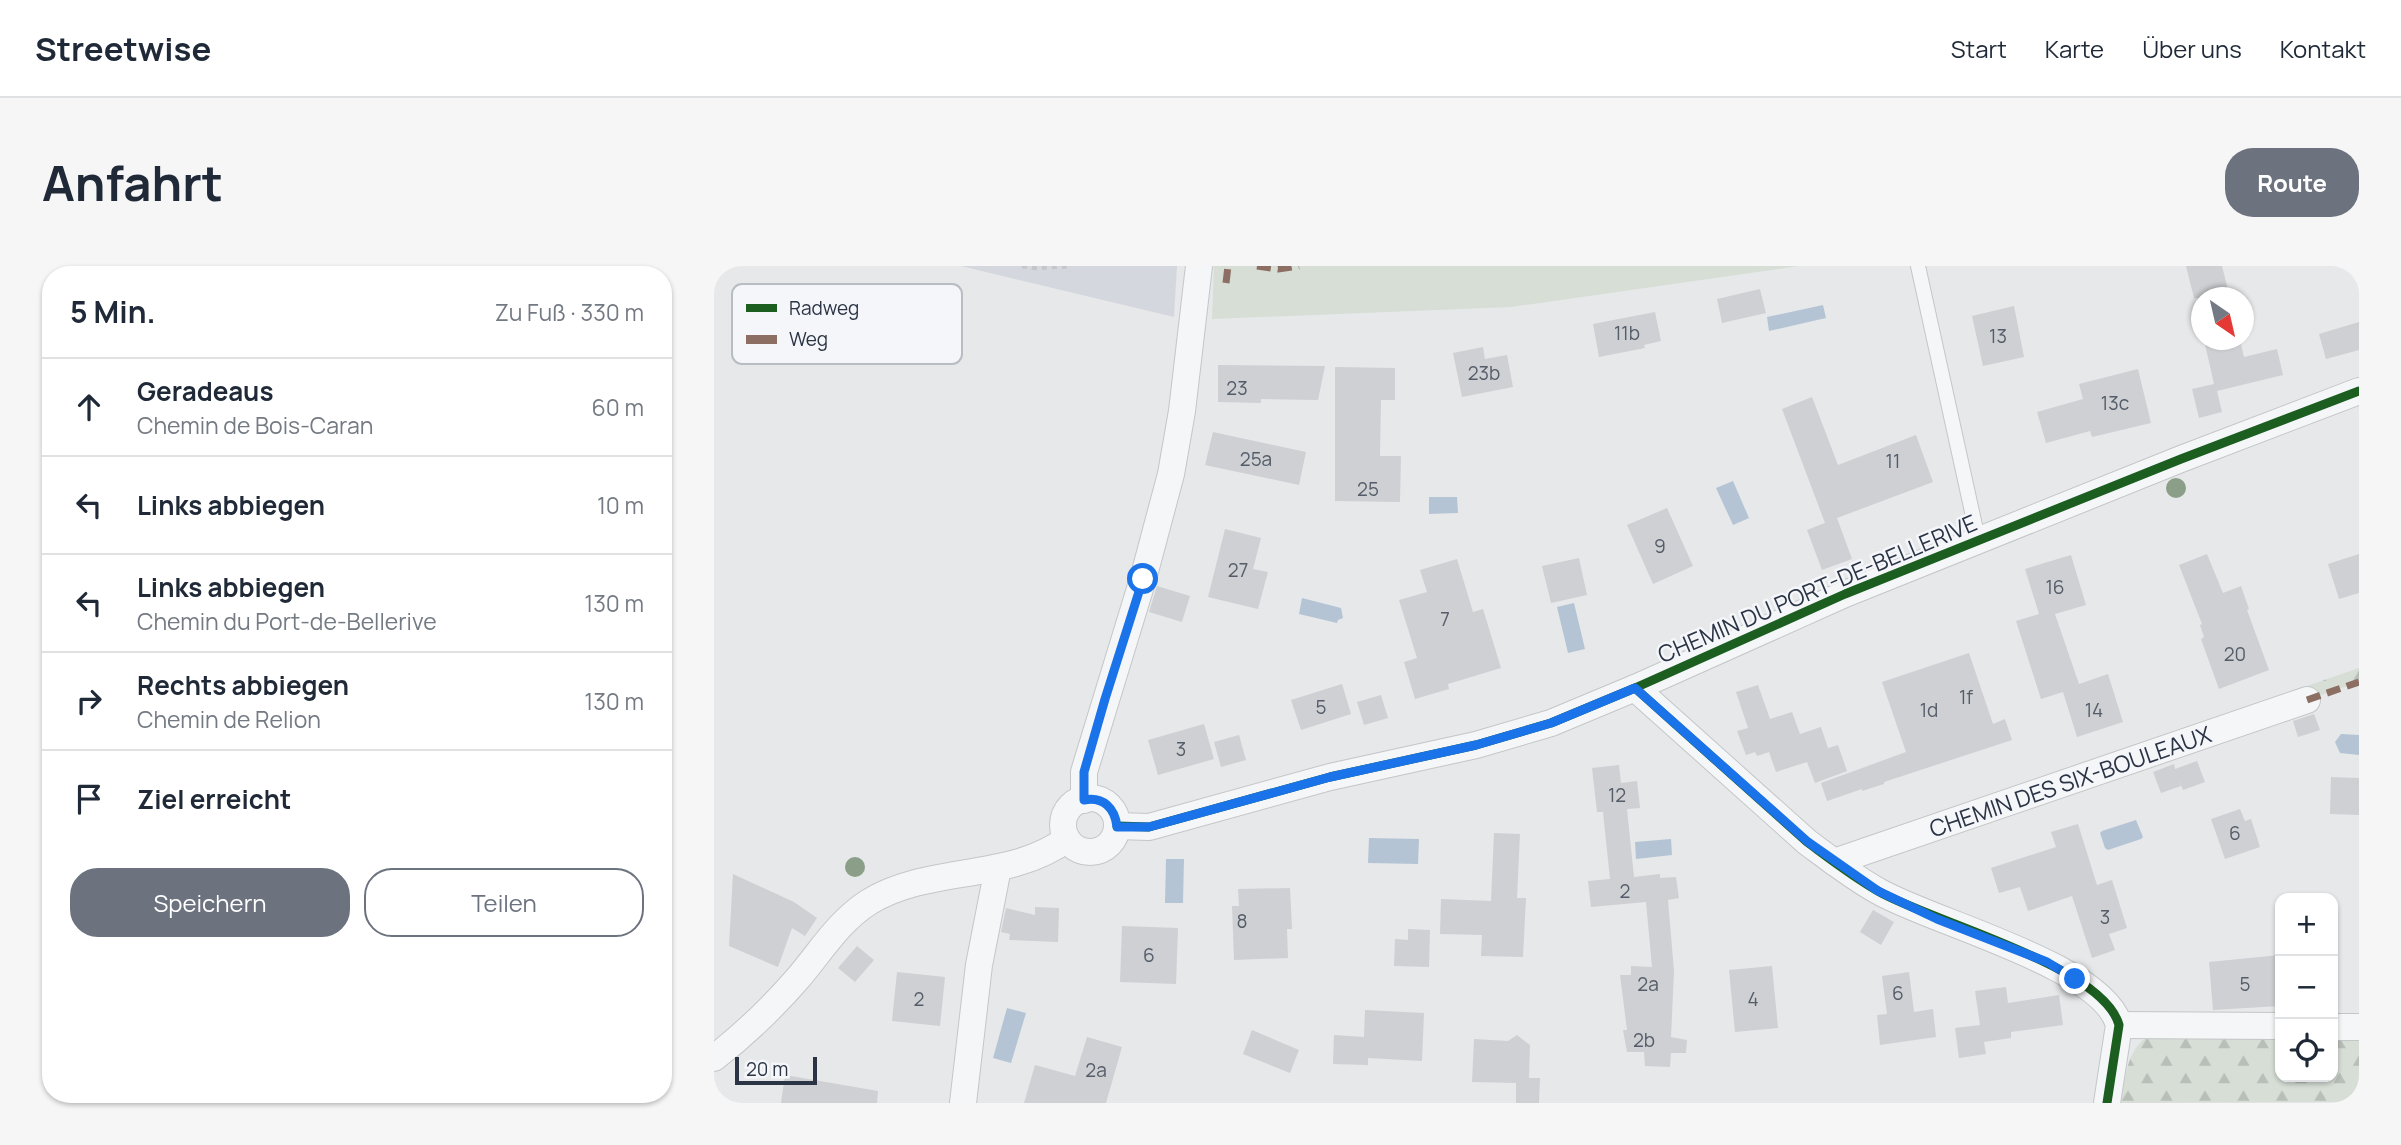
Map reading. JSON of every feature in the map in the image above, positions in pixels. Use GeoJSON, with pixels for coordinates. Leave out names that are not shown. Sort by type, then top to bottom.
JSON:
{"type":"FeatureCollection","features":[{"type":"Feature","properties":{"kind":"street"},"geometry":{"type":"LineString","coordinates":[[1084,800],[1084,772],[1143,579],[1171,474],[1182,411],[1199,266]]}},
{"type":"Feature","properties":{"kind":"street","name":"CHEMIN DU PORT-DE-BELLERIVE"},"geometry":{"type":"LineString","coordinates":[[1117,827],[1149,827],[1330,777],[1476,745],[1551,723],[1844,594],[2180,459],[2359,391]]}},
{"type":"Feature","properties":{"kind":"street"},"geometry":{"type":"LineString","coordinates":[[1635,688],[1798,834],[1834,862],[1878,891],[1937,919],[2047,962],[2105,1002],[2118,1019],[2119,1025],[2107,1103]]}},
{"type":"Feature","properties":{"kind":"street","name":"CHEMIN DES SIX-BOULEAUX"},"geometry":{"type":"LineString","coordinates":[[1834,862],[2307,700]]}},
{"type":"Feature","properties":{"kind":"street"},"geometry":{"type":"LineString","coordinates":[[1097,799],[1112,809],[1117,827],[1110,843],[1096,852],[1080,850],[1067,839],[1063,823],[1071,806],[1084,800],[1097,799]]}},
{"type":"Feature","properties":{"kind":"street"},"geometry":{"type":"LineString","coordinates":[[714,1058],[757,1022],[800,976],[836,930],[869,902],[887,892],[914,883],[998,868],[1040,854],[1067,839]]}},
{"type":"Feature","properties":{"kind":"street"},"geometry":{"type":"LineString","coordinates":[[963,1103],[979,965],[998,868]]}},
{"type":"Feature","properties":{"kind":"street"},"geometry":{"type":"LineString","coordinates":[[2119,1025],[2275,1026]]}},
{"type":"Feature","properties":{"kind":"street"},"geometry":{"type":"LineString","coordinates":[[2338,1027],[2359,1027]]}},
{"type":"Feature","properties":{"kind":"lane"},"geometry":{"type":"LineString","coordinates":[[1918,266],[1979,540]]}},
{"type":"Feature","properties":{"kind":"path"},"geometry":{"type":"LineString","coordinates":[[1022,266],[1069,266]]}},
{"type":"Feature","properties":{"kind":"shaded area"},"geometry":{"type":"Polygon","coordinates":[[[961,266],[1177,266],[1174,317],[961,266]]]}},
{"type":"Feature","properties":{"kind":"green space"},"geometry":{"type":"Polygon","coordinates":[[[1214,266],[1799,266],[1511,307],[1212,319],[1214,266]]]}},
{"type":"Feature","properties":{"kind":"green space"},"geometry":{"type":"Polygon","coordinates":[[[2359,668],[2359,682],[2307,700],[2192,726],[2359,668]]]}},
{"type":"Feature","properties":{"kind":"green space"},"geometry":{"type":"Polygon","coordinates":[[[2275,1034],[2275,1082],[2338,1082],[2338,1035],[2359,1036],[2359,1102],[2121,1103],[2131,1057],[2141,1041],[2149,1035],[2275,1034]]]}},
{"type":"Feature","properties":{"kind":"water"},"geometry":{"type":"Polygon","coordinates":[[[1823,305],[1826,318],[1769,331],[1767,317],[1823,305]]]}},
{"type":"Feature","properties":{"kind":"water"},"geometry":{"type":"Polygon","coordinates":[[[1733,481],[1749,518],[1733,525],[1716,488],[1733,481]]]}},
{"type":"Feature","properties":{"kind":"water"},"geometry":{"type":"Polygon","coordinates":[[[1429,497],[1457,497],[1458,513],[1429,514],[1429,497]]]}},
{"type":"Feature","properties":{"kind":"water"},"geometry":{"type":"Polygon","coordinates":[[[1302,598],[1341,608],[1343,618],[1337,623],[1299,614],[1302,598]]]}},
{"type":"Feature","properties":{"kind":"water"},"geometry":{"type":"Polygon","coordinates":[[[1574,603],[1585,649],[1568,653],[1557,607],[1574,603]]]}},
{"type":"Feature","properties":{"kind":"water"},"geometry":{"type":"Polygon","coordinates":[[[2341,734],[2359,735],[2359,755],[2340,753],[2335,742],[2341,734]]]}},
{"type":"Feature","properties":{"kind":"water"},"geometry":{"type":"Polygon","coordinates":[[[2136,820],[2143,837],[2141,839],[2108,850],[2105,848],[2100,833],[2102,831],[2136,820]]]}},
{"type":"Feature","properties":{"kind":"water"},"geometry":{"type":"Polygon","coordinates":[[[1369,838],[1419,839],[1418,864],[1368,863],[1369,838]]]}},
{"type":"Feature","properties":{"kind":"water"},"geometry":{"type":"Polygon","coordinates":[[[1671,839],[1672,855],[1636,859],[1635,842],[1671,839]]]}},
{"type":"Feature","properties":{"kind":"water"},"geometry":{"type":"Polygon","coordinates":[[[1166,859],[1184,859],[1183,903],[1165,903],[1166,859]]]}},
{"type":"Feature","properties":{"kind":"water"},"geometry":{"type":"Polygon","coordinates":[[[1007,1008],[1026,1013],[1011,1063],[993,1058],[1007,1008]]]}},
{"type":"Feature","properties":{"kind":"building"},"geometry":{"type":"Polygon","coordinates":[[[2186,266],[2222,266],[2227,287],[2191,287],[2186,266]]]}},
{"type":"Feature","properties":{"kind":"building"},"geometry":{"type":"Polygon","coordinates":[[[1760,289],[1766,313],[1722,323],[1717,299],[1760,289]]]}},
{"type":"Feature","properties":{"kind":"building"},"geometry":{"type":"Polygon","coordinates":[[[2014,306],[2024,357],[1983,366],[1972,316],[2014,306]]]}},
{"type":"Feature","properties":{"kind":"building"},"geometry":{"type":"Polygon","coordinates":[[[1655,312],[1661,341],[1644,345],[1645,348],[1599,357],[1593,324],[1655,312]]]}},
{"type":"Feature","properties":{"kind":"building"},"geometry":{"type":"Polygon","coordinates":[[[2359,322],[2359,350],[2326,359],[2319,334],[2359,322]]]}},
{"type":"Feature","properties":{"kind":"building"},"geometry":{"type":"Polygon","coordinates":[[[1483,347],[1485,359],[1507,355],[1513,387],[1462,397],[1453,353],[1483,347]]]}},
{"type":"Feature","properties":{"kind":"building"},"geometry":{"type":"Polygon","coordinates":[[[2277,349],[2283,375],[2217,391],[2222,412],[2199,418],[2192,389],[2214,384],[2206,350],[2242,350],[2244,357],[2277,349]]]}},
{"type":"Feature","properties":{"kind":"building"},"geometry":{"type":"Polygon","coordinates":[[[1218,365],[1325,366],[1318,400],[1261,399],[1261,403],[1218,402],[1218,365]]]}},
{"type":"Feature","properties":{"kind":"building"},"geometry":{"type":"Polygon","coordinates":[[[1335,367],[1395,368],[1395,400],[1381,400],[1380,456],[1401,456],[1400,502],[1335,501],[1335,367]]]}},
{"type":"Feature","properties":{"kind":"building"},"geometry":{"type":"Polygon","coordinates":[[[2138,369],[2151,423],[2092,437],[2090,431],[2046,443],[2037,412],[2083,399],[2079,384],[2138,369]]]}},
{"type":"Feature","properties":{"kind":"building"},"geometry":{"type":"Polygon","coordinates":[[[1812,397],[1838,465],[1916,435],[1933,482],[1837,518],[1852,559],[1822,570],[1807,530],[1825,523],[1782,409],[1812,397]]]}},
{"type":"Feature","properties":{"kind":"building"},"geometry":{"type":"Polygon","coordinates":[[[1213,432],[1306,452],[1299,485],[1205,465],[1213,432]]]}},
{"type":"Feature","properties":{"kind":"building"},"geometry":{"type":"Polygon","coordinates":[[[1667,508],[1693,566],[1653,584],[1627,525],[1667,508]]]}},
{"type":"Feature","properties":{"kind":"building"},"geometry":{"type":"Polygon","coordinates":[[[1225,529],[1261,538],[1253,569],[1268,572],[1258,609],[1208,597],[1225,529]]]}},
{"type":"Feature","properties":{"kind":"building"},"geometry":{"type":"Polygon","coordinates":[[[2207,554],[2223,593],[2241,586],[2269,670],[2219,689],[2201,639],[2204,637],[2200,625],[2202,624],[2179,565],[2207,554]]]}},
{"type":"Feature","properties":{"kind":"building"},"geometry":{"type":"Polygon","coordinates":[[[2359,554],[2359,593],[2339,599],[2328,564],[2359,554]]]}},
{"type":"Feature","properties":{"kind":"building"},"geometry":{"type":"Polygon","coordinates":[[[2071,555],[2086,605],[2055,614],[2079,684],[2108,674],[2123,722],[2077,737],[2063,692],[2041,699],[2016,621],[2039,614],[2025,569],[2071,555]]]}},
{"type":"Feature","properties":{"kind":"building"},"geometry":{"type":"Polygon","coordinates":[[[1579,558],[1587,595],[1551,603],[1542,566],[1579,558]]]}},
{"type":"Feature","properties":{"kind":"building"},"geometry":{"type":"Polygon","coordinates":[[[1457,559],[1473,612],[1483,609],[1501,668],[1448,684],[1449,689],[1415,699],[1404,662],[1417,658],[1399,600],[1427,592],[1420,570],[1457,559]]]}},
{"type":"Feature","properties":{"kind":"building"},"geometry":{"type":"Polygon","coordinates":[[[1157,586],[1190,596],[1182,622],[1149,612],[1157,586]]]}},
{"type":"Feature","properties":{"kind":"building"},"geometry":{"type":"Polygon","coordinates":[[[1969,653],[1993,724],[2005,719],[2012,740],[1827,801],[1821,783],[1906,752],[1882,682],[1969,653]]]}},
{"type":"Feature","properties":{"kind":"building"},"geometry":{"type":"Polygon","coordinates":[[[1342,684],[1351,714],[1301,730],[1291,700],[1342,684]]]}},
{"type":"Feature","properties":{"kind":"building"},"geometry":{"type":"Polygon","coordinates":[[[1758,685],[1770,719],[1792,712],[1800,734],[1821,727],[1828,748],[1838,745],[1847,771],[1815,783],[1807,762],[1776,772],[1769,752],[1757,756],[1755,752],[1746,755],[1737,731],[1748,728],[1736,692],[1758,685]]]}},
{"type":"Feature","properties":{"kind":"building"},"geometry":{"type":"Polygon","coordinates":[[[1381,695],[1388,718],[1364,725],[1357,702],[1381,695]]]}},
{"type":"Feature","properties":{"kind":"building"},"geometry":{"type":"Polygon","coordinates":[[[2314,714],[2320,730],[2298,737],[2293,721],[2314,714]]]}},
{"type":"Feature","properties":{"kind":"building"},"geometry":{"type":"Polygon","coordinates":[[[1204,724],[1214,759],[1158,775],[1148,740],[1204,724]]]}},
{"type":"Feature","properties":{"kind":"building"},"geometry":{"type":"Polygon","coordinates":[[[1239,735],[1246,760],[1221,767],[1214,742],[1239,735]]]}},
{"type":"Feature","properties":{"kind":"building"},"geometry":{"type":"Polygon","coordinates":[[[2197,761],[2205,782],[2183,790],[2179,780],[2181,786],[2161,793],[2153,772],[2174,764],[2175,769],[2197,761]]]}},
{"type":"Feature","properties":{"kind":"building"},"geometry":{"type":"Polygon","coordinates":[[[1619,765],[1621,783],[1637,781],[1640,808],[1627,809],[1634,877],[1660,874],[1660,878],[1676,877],[1679,898],[1668,900],[1674,971],[1671,1037],[1687,1040],[1686,1053],[1671,1053],[1670,1067],[1645,1066],[1644,1052],[1627,1052],[1623,1030],[1627,1030],[1620,975],[1631,975],[1631,966],[1652,967],[1646,902],[1591,907],[1588,881],[1610,879],[1603,812],[1597,812],[1592,768],[1619,765]]]}},
{"type":"Feature","properties":{"kind":"building"},"geometry":{"type":"Polygon","coordinates":[[[2331,777],[2359,778],[2359,815],[2330,814],[2331,777]]]}},
{"type":"Feature","properties":{"kind":"building"},"geometry":{"type":"Polygon","coordinates":[[[2240,809],[2245,821],[2251,819],[2260,847],[2225,859],[2211,819],[2240,809]]]}},
{"type":"Feature","properties":{"kind":"building"},"geometry":{"type":"Polygon","coordinates":[[[2078,824],[2097,885],[2112,880],[2127,928],[2109,934],[2115,950],[2092,958],[2072,896],[2028,911],[2020,887],[1999,893],[1991,868],[2056,847],[2051,832],[2078,824]]]}},
{"type":"Feature","properties":{"kind":"building"},"geometry":{"type":"Polygon","coordinates":[[[1494,833],[1520,834],[1517,898],[1526,898],[1523,957],[1481,956],[1482,935],[1440,934],[1441,899],[1491,901],[1494,833]]]}},
{"type":"Feature","properties":{"kind":"building"},"geometry":{"type":"Polygon","coordinates":[[[733,874],[794,902],[817,918],[805,936],[792,928],[778,967],[729,946],[733,874]]]}},
{"type":"Feature","properties":{"kind":"building"},"geometry":{"type":"Polygon","coordinates":[[[1290,888],[1292,929],[1287,929],[1288,958],[1234,960],[1232,906],[1239,906],[1238,889],[1290,888]]]}},
{"type":"Feature","properties":{"kind":"building"},"geometry":{"type":"Polygon","coordinates":[[[1035,907],[1059,908],[1058,942],[1009,940],[1010,934],[1001,932],[1006,908],[1035,915],[1035,907]]]}},
{"type":"Feature","properties":{"kind":"building"},"geometry":{"type":"Polygon","coordinates":[[[1873,910],[1894,922],[1881,945],[1860,932],[1873,910]]]}},
{"type":"Feature","properties":{"kind":"building"},"geometry":{"type":"Polygon","coordinates":[[[1122,926],[1178,928],[1176,984],[1120,982],[1122,926]]]}},
{"type":"Feature","properties":{"kind":"building"},"geometry":{"type":"Polygon","coordinates":[[[1408,929],[1430,930],[1429,967],[1394,966],[1395,939],[1408,940],[1408,929]]]}},
{"type":"Feature","properties":{"kind":"building"},"geometry":{"type":"Polygon","coordinates":[[[857,946],[874,960],[855,982],[838,968],[857,946]]]}},
{"type":"Feature","properties":{"kind":"building"},"geometry":{"type":"Polygon","coordinates":[[[2275,955],[2275,1006],[2213,1010],[2209,962],[2275,955]]]}},
{"type":"Feature","properties":{"kind":"building"},"geometry":{"type":"Polygon","coordinates":[[[1772,966],[1778,1028],[1735,1032],[1729,970],[1772,966]]]}},
{"type":"Feature","properties":{"kind":"building"},"geometry":{"type":"Polygon","coordinates":[[[897,972],[945,977],[940,1026],[892,1021],[897,972]]]}},
{"type":"Feature","properties":{"kind":"building"},"geometry":{"type":"Polygon","coordinates":[[[1909,972],[1914,1012],[1933,1009],[1936,1037],[1880,1045],[1877,1015],[1887,1014],[1882,976],[1909,972]]]}},
{"type":"Feature","properties":{"kind":"building"},"geometry":{"type":"Polygon","coordinates":[[[2006,987],[2008,1003],[2059,995],[2063,1025],[2011,1032],[2011,1038],[1984,1042],[1986,1054],[1959,1058],[1955,1028],[1980,1025],[1975,991],[2006,987]]]}},
{"type":"Feature","properties":{"kind":"building"},"geometry":{"type":"Polygon","coordinates":[[[1365,1010],[1424,1013],[1422,1061],[1368,1058],[1368,1065],[1333,1064],[1334,1035],[1364,1037],[1365,1010]]]}},
{"type":"Feature","properties":{"kind":"building"},"geometry":{"type":"Polygon","coordinates":[[[1252,1030],[1299,1050],[1290,1073],[1243,1054],[1252,1030]]]}},
{"type":"Feature","properties":{"kind":"building"},"geometry":{"type":"Polygon","coordinates":[[[1517,1035],[1530,1045],[1529,1078],[1540,1078],[1539,1103],[1516,1103],[1516,1083],[1472,1082],[1474,1039],[1508,1041],[1517,1035]]]}},
{"type":"Feature","properties":{"kind":"building"},"geometry":{"type":"Polygon","coordinates":[[[1087,1037],[1122,1047],[1106,1103],[1024,1103],[1035,1065],[1075,1076],[1087,1037]]]}},
{"type":"Feature","properties":{"kind":"building"},"geometry":{"type":"Polygon","coordinates":[[[785,1075],[878,1091],[877,1103],[781,1103],[785,1075]]]}},
{"type":"Feature","properties":{"kind":"marked path"},"geometry":{"type":"LineString","coordinates":[[1226,283],[1228,266]]}},
{"type":"Feature","properties":{"kind":"marked path"},"geometry":{"type":"LineString","coordinates":[[1257,266],[1278,269],[1299,266]]}},
{"type":"Feature","properties":{"kind":"marked path"},"geometry":{"type":"LineString","coordinates":[[2307,700],[2359,682]]}},
{"type":"Feature","properties":{"kind":"cycle path"},"geometry":{"type":"LineString","coordinates":[[1117,826],[1149,827],[1330,777],[1476,745],[1551,723],[1845,594],[2181,459],[2359,391]]}},
{"type":"Feature","properties":{"kind":"cycle path"},"geometry":{"type":"LineString","coordinates":[[1635,688],[1807,842],[1851,874],[1903,903],[2050,964],[2082,983],[2106,1003],[2119,1025],[2107,1103]]}},
{"type":"Feature","properties":{"kind":"route"},"geometry":{"type":"LineString","coordinates":[[1143,579],[1084,772],[1084,800],[1097,799],[1105,803],[1112,809],[1117,827],[1149,827],[1330,777],[1476,745],[1551,723],[1635,688],[1834,862],[1878,891],[1937,919],[2017,948],[2075,979]]}}]}
